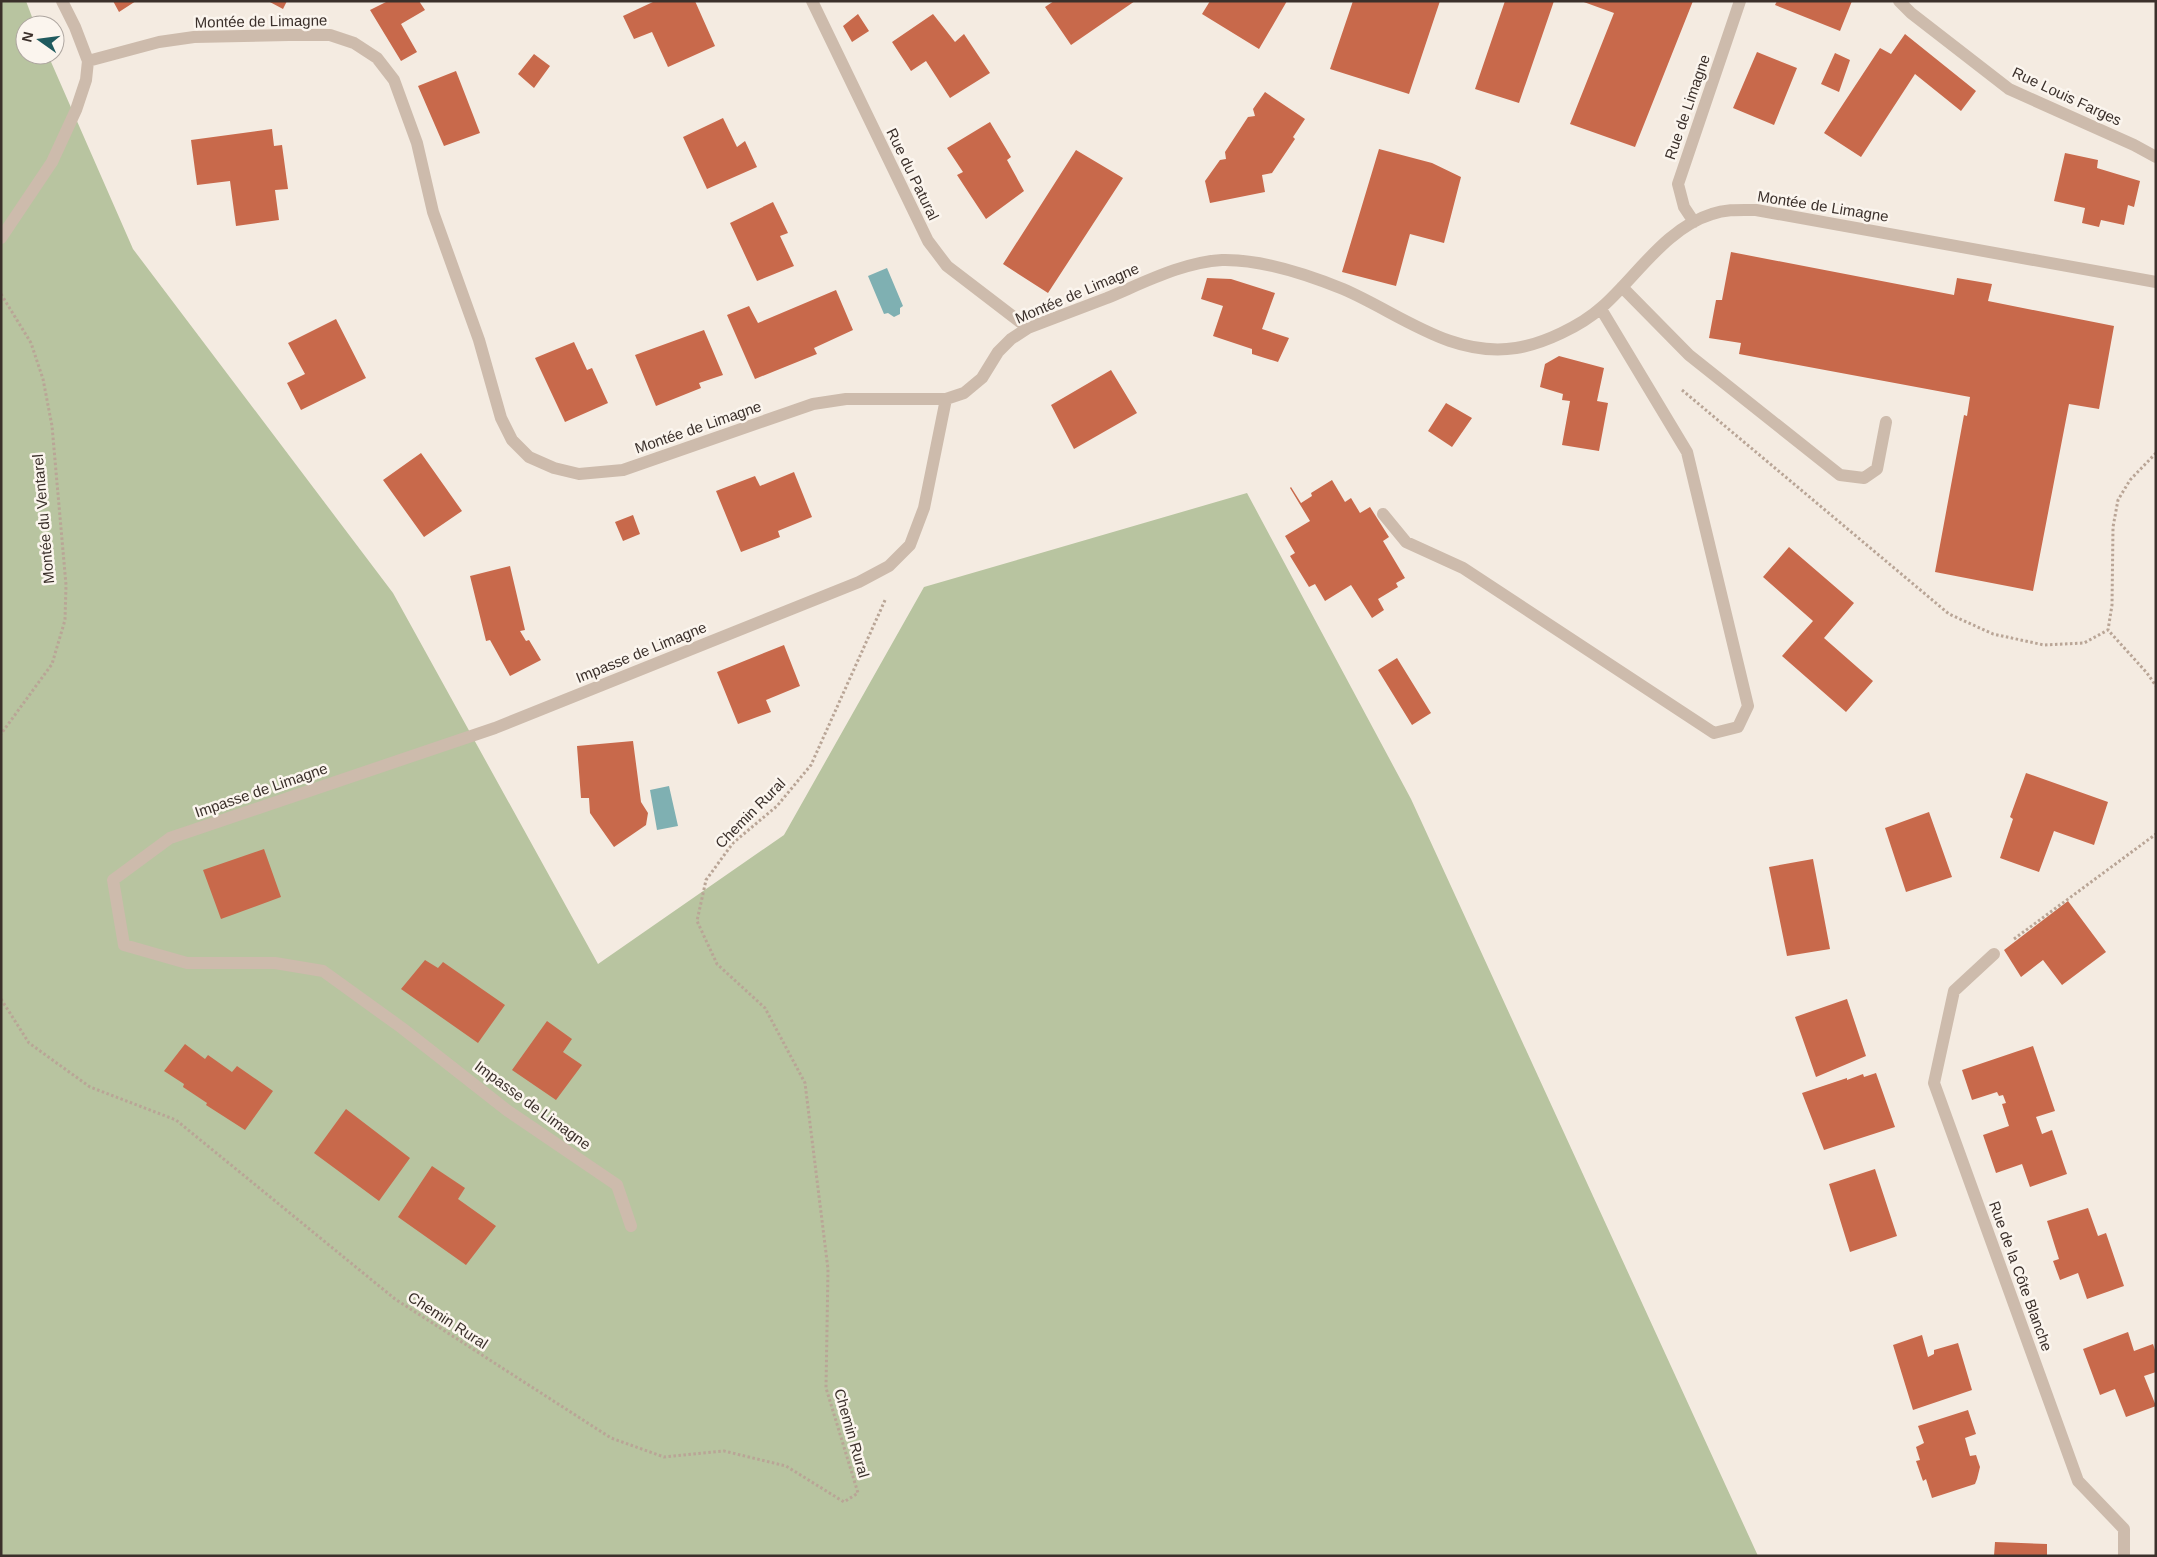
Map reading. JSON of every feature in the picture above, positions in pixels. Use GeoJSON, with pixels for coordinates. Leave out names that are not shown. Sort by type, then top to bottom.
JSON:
{"type":"FeatureCollection","features":[{"type":"Feature","properties":{"kind":"street"},"geometry":{"type":"LineString","coordinates":[[1,238],[52,162],[86,80],[88,61],[75,27],[62,1]]}},
{"type":"Feature","properties":{"kind":"street","name":"Rue du Patural"},"geometry":{"type":"LineString","coordinates":[[812,1],[928,241],[947,266],[1028,328]]}},
{"type":"Feature","properties":{"kind":"street","name":"Rue de Limagne"},"geometry":{"type":"LineString","coordinates":[[1694,222],[1684,207],[1678,184],[1740,1]]}},
{"type":"Feature","properties":{"kind":"street","name":"Rue Louis Farges"},"geometry":{"type":"LineString","coordinates":[[1899,1],[1911,13],[2009,88],[2156,157]]}},
{"type":"Feature","properties":{"kind":"street","name":"Montée de Limagne"},"geometry":{"type":"LineString","coordinates":[[88,61],[159,42],[194,37],[289,35],[330,35],[354,43],[377,58],[394,80],[417,143],[433,212],[479,340],[501,418],[512,440],[529,457],[554,468],[579,474],[623,470],[813,404],[846,399],[946,399],[964,393],[982,378],[998,352],[1011,339],[1028,328],[1154,278],[1188,267],[1221,260],[1251,261],[1302,275],[1344,290],[1433,335],[1468,346],[1500,350],[1532,345],[1567,330],[1601,309],[1645,261],[1670,239],[1694,222],[1711,214],[1732,210],[1756,210],[2156,282]]}},
{"type":"Feature","properties":{"kind":"street"},"geometry":{"type":"LineString","coordinates":[[1622,287],[1689,355],[1840,475],[1864,478],[1876,469],[1886,422]]}},
{"type":"Feature","properties":{"kind":"street"},"geometry":{"type":"LineString","coordinates":[[1383,514],[1406,542],[1463,568],[1714,733],[1738,727],[1748,706],[1687,452],[1601,309]]}},
{"type":"Feature","properties":{"kind":"street","name":"Impasse de Limagne"},"geometry":{"type":"LineString","coordinates":[[631,1226],[617,1185],[508,1111],[402,1028],[323,971],[275,963],[187,963],[124,945],[113,880],[170,838],[495,728],[859,582],[889,566],[910,545],[924,508],[946,399]]}},
{"type":"Feature","properties":{"kind":"street","name":"Rue de la Côte Blanche"},"geometry":{"type":"LineString","coordinates":[[1994,954],[1954,991],[1934,1083],[2078,1482],[2124,1529],[2124,1556]]}},
{"type":"Feature","properties":{"kind":"path","name":"Montée du Ventarel"},"geometry":{"type":"LineString","coordinates":[[1,294],[31,343],[43,379],[52,426],[66,585],[65,620],[52,664],[1,734]]}},
{"type":"Feature","properties":{"kind":"path"},"geometry":{"type":"LineString","coordinates":[[1678,386],[1948,614],[1993,634],[2044,645],[2084,643],[2108,630]]}},
{"type":"Feature","properties":{"kind":"path"},"geometry":{"type":"LineString","coordinates":[[2108,630],[2112,605],[2113,527],[2118,500],[2130,480],[2156,453]]}},
{"type":"Feature","properties":{"kind":"path","name":"Chemin Rural"},"geometry":{"type":"LineString","coordinates":[[1,999],[29,1044],[90,1087],[176,1120],[395,1299],[611,1438],[664,1457],[724,1451],[786,1466],[844,1502],[858,1493],[826,1388],[828,1269],[805,1083],[765,1008],[717,964],[697,921],[706,880],[732,843],[777,806],[811,765],[890,589]]}},
{"type":"Feature","properties":{"kind":"path"},"geometry":{"type":"LineString","coordinates":[[2108,630],[2147,673],[2156,686]]}},
{"type":"Feature","properties":{"kind":"path"},"geometry":{"type":"LineString","coordinates":[[1994,954],[2156,834]]}},
{"type":"Feature","properties":{"kind":"green space"},"geometry":{"type":"Polygon","coordinates":[[[1,1],[26,1],[31,15],[15,15],[15,65],[52,65],[133,249],[393,593],[598,964],[784,835],[924,587],[1247,493],[1411,799],[1758,1556],[1,1556],[1,1]]]}},
{"type":"Feature","properties":{"kind":"water"},"geometry":{"type":"Polygon","coordinates":[[[887,268],[903,306],[900,308],[900,314],[894,317],[888,313],[884,314],[868,276],[887,268]]]}},
{"type":"Feature","properties":{"kind":"water"},"geometry":{"type":"Polygon","coordinates":[[[669,786],[678,826],[657,830],[650,790],[669,786]]]}},
{"type":"Feature","properties":{"kind":"building"},"geometry":{"type":"Polygon","coordinates":[[[113,1],[136,1],[119,12],[113,1]]]}},
{"type":"Feature","properties":{"kind":"building"},"geometry":{"type":"Polygon","coordinates":[[[268,1],[287,1],[283,9],[268,1]]]}},
{"type":"Feature","properties":{"kind":"building"},"geometry":{"type":"Polygon","coordinates":[[[388,1],[419,1],[425,10],[401,24],[417,52],[401,61],[370,10],[388,1]]]}},
{"type":"Feature","properties":{"kind":"building"},"geometry":{"type":"Polygon","coordinates":[[[655,1],[695,1],[715,46],[668,67],[652,32],[634,39],[623,16],[655,1]]]}},
{"type":"Feature","properties":{"kind":"building"},"geometry":{"type":"Polygon","coordinates":[[[1054,1],[1135,1],[1071,45],[1045,7],[1054,1]]]}},
{"type":"Feature","properties":{"kind":"building"},"geometry":{"type":"Polygon","coordinates":[[[1210,1],[1287,1],[1259,49],[1202,14],[1210,1]]]}},
{"type":"Feature","properties":{"kind":"building"},"geometry":{"type":"Polygon","coordinates":[[[1353,1],[1440,1],[1409,94],[1330,69],[1353,1]]]}},
{"type":"Feature","properties":{"kind":"building"},"geometry":{"type":"Polygon","coordinates":[[[1505,1],[1554,1],[1519,103],[1475,89],[1505,1]]]}},
{"type":"Feature","properties":{"kind":"building"},"geometry":{"type":"Polygon","coordinates":[[[1581,1],[1693,1],[1635,147],[1570,124],[1614,13],[1581,1]]]}},
{"type":"Feature","properties":{"kind":"building"},"geometry":{"type":"Polygon","coordinates":[[[1777,1],[1852,1],[1840,31],[1775,5],[1777,1]]]}},
{"type":"Feature","properties":{"kind":"building"},"geometry":{"type":"Polygon","coordinates":[[[858,14],[869,31],[852,42],[843,26],[858,14]]]}},
{"type":"Feature","properties":{"kind":"building"},"geometry":{"type":"Polygon","coordinates":[[[933,14],[955,42],[964,34],[990,73],[950,98],[926,61],[911,71],[892,42],[933,14]]]}},
{"type":"Feature","properties":{"kind":"building"},"geometry":{"type":"Polygon","coordinates":[[[1905,34],[1976,91],[1961,111],[1915,74],[1861,157],[1824,133],[1880,48],[1891,54],[1905,34]]]}},
{"type":"Feature","properties":{"kind":"building"},"geometry":{"type":"Polygon","coordinates":[[[1757,52],[1797,68],[1774,125],[1733,108],[1757,52]]]}},
{"type":"Feature","properties":{"kind":"building"},"geometry":{"type":"Polygon","coordinates":[[[1835,53],[1850,60],[1839,92],[1821,84],[1835,53]]]}},
{"type":"Feature","properties":{"kind":"building"},"geometry":{"type":"Polygon","coordinates":[[[534,54],[550,66],[534,88],[518,74],[534,54]]]}},
{"type":"Feature","properties":{"kind":"building"},"geometry":{"type":"Polygon","coordinates":[[[456,71],[480,133],[444,146],[418,86],[456,71]]]}},
{"type":"Feature","properties":{"kind":"building"},"geometry":{"type":"Polygon","coordinates":[[[1265,92],[1305,119],[1293,137],[1295,139],[1272,173],[1262,175],[1265,192],[1210,203],[1205,181],[1220,160],[1226,159],[1225,152],[1248,117],[1255,116],[1253,109],[1265,92]]]}},
{"type":"Feature","properties":{"kind":"building"},"geometry":{"type":"Polygon","coordinates":[[[723,118],[737,147],[745,141],[757,167],[707,189],[683,137],[723,118]]]}},
{"type":"Feature","properties":{"kind":"building"},"geometry":{"type":"Polygon","coordinates":[[[990,122],[1011,157],[1007,160],[1024,191],[986,219],[957,175],[963,172],[947,148],[990,122]]]}},
{"type":"Feature","properties":{"kind":"building"},"geometry":{"type":"Polygon","coordinates":[[[272,129],[274,146],[282,145],[288,189],[275,190],[279,220],[236,226],[230,181],[197,185],[191,140],[272,129]]]}},
{"type":"Feature","properties":{"kind":"building"},"geometry":{"type":"Polygon","coordinates":[[[1379,149],[1432,163],[1461,177],[1444,243],[1410,234],[1396,286],[1342,272],[1379,149]]]}},
{"type":"Feature","properties":{"kind":"building"},"geometry":{"type":"Polygon","coordinates":[[[1076,150],[1123,178],[1048,293],[1003,264],[1076,150]]]}},
{"type":"Feature","properties":{"kind":"building"},"geometry":{"type":"Polygon","coordinates":[[[2065,153],[2098,160],[2097,168],[2140,181],[2134,207],[2128,205],[2124,225],[2101,220],[2099,227],[2082,223],[2085,208],[2054,201],[2065,153]]]}},
{"type":"Feature","properties":{"kind":"building"},"geometry":{"type":"Polygon","coordinates":[[[773,202],[788,233],[780,236],[794,266],[757,281],[730,223],[773,202]]]}},
{"type":"Feature","properties":{"kind":"building"},"geometry":{"type":"Polygon","coordinates":[[[1731,252],[1954,295],[1957,278],[1992,284],[1988,301],[2114,326],[2099,409],[2069,404],[2033,591],[1935,572],[1964,415],[1967,416],[1970,397],[1739,354],[1741,343],[1709,338],[1716,300],[1722,300],[1731,252]]]}},
{"type":"Feature","properties":{"kind":"building"},"geometry":{"type":"Polygon","coordinates":[[[1207,278],[1231,279],[1275,293],[1262,329],[1289,338],[1278,362],[1252,354],[1252,349],[1213,336],[1223,306],[1201,299],[1207,278]]]}},
{"type":"Feature","properties":{"kind":"building"},"geometry":{"type":"Polygon","coordinates":[[[836,290],[853,330],[814,348],[817,354],[755,379],[727,315],[749,306],[758,323],[836,290]]]}},
{"type":"Feature","properties":{"kind":"building"},"geometry":{"type":"Polygon","coordinates":[[[336,319],[366,378],[301,410],[287,383],[305,374],[288,343],[336,319]]]}},
{"type":"Feature","properties":{"kind":"building"},"geometry":{"type":"Polygon","coordinates":[[[704,330],[723,375],[699,383],[701,388],[656,406],[635,355],[704,330]]]}},
{"type":"Feature","properties":{"kind":"building"},"geometry":{"type":"Polygon","coordinates":[[[574,342],[587,370],[592,368],[608,403],[565,422],[535,358],[574,342]]]}},
{"type":"Feature","properties":{"kind":"building"},"geometry":{"type":"Polygon","coordinates":[[[1559,356],[1604,368],[1597,401],[1608,403],[1599,451],[1562,445],[1570,401],[1562,400],[1563,394],[1540,387],[1545,364],[1559,356]]]}},
{"type":"Feature","properties":{"kind":"building"},"geometry":{"type":"Polygon","coordinates":[[[1111,370],[1137,413],[1074,449],[1051,405],[1111,370]]]}},
{"type":"Feature","properties":{"kind":"building"},"geometry":{"type":"Polygon","coordinates":[[[1446,403],[1472,418],[1452,447],[1428,431],[1446,403]]]}},
{"type":"Feature","properties":{"kind":"building"},"geometry":{"type":"Polygon","coordinates":[[[421,453],[462,511],[424,537],[383,480],[421,453]]]}},
{"type":"Feature","properties":{"kind":"building"},"geometry":{"type":"Polygon","coordinates":[[[794,472],[812,517],[778,531],[780,537],[741,552],[716,491],[755,476],[760,486],[794,472]]]}},
{"type":"Feature","properties":{"kind":"building"},"geometry":{"type":"Polygon","coordinates":[[[1332,480],[1345,502],[1351,498],[1360,513],[1370,507],[1389,537],[1383,541],[1405,578],[1396,583],[1398,587],[1378,599],[1384,610],[1372,618],[1351,585],[1325,601],[1315,584],[1309,587],[1290,556],[1295,553],[1285,536],[1310,521],[1290,488],[1301,503],[1312,496],[1311,493],[1332,480]]]}},
{"type":"Feature","properties":{"kind":"building"},"geometry":{"type":"Polygon","coordinates":[[[633,515],[640,534],[623,541],[615,522],[633,515]]]}},
{"type":"Feature","properties":{"kind":"building"},"geometry":{"type":"Polygon","coordinates":[[[1789,547],[1854,603],[1824,638],[1873,681],[1846,712],[1782,656],[1813,621],[1763,577],[1789,547]]]}},
{"type":"Feature","properties":{"kind":"building"},"geometry":{"type":"Polygon","coordinates":[[[510,566],[525,630],[520,631],[526,641],[529,640],[541,660],[510,676],[490,640],[486,641],[470,576],[510,566]]]}},
{"type":"Feature","properties":{"kind":"building"},"geometry":{"type":"Polygon","coordinates":[[[784,645],[800,686],[766,700],[771,712],[738,724],[717,672],[784,645]]]}},
{"type":"Feature","properties":{"kind":"building"},"geometry":{"type":"Polygon","coordinates":[[[1397,658],[1431,713],[1412,725],[1378,670],[1397,658]]]}},
{"type":"Feature","properties":{"kind":"building"},"geometry":{"type":"Polygon","coordinates":[[[633,741],[641,802],[648,813],[646,825],[614,847],[590,813],[589,798],[581,798],[577,746],[633,741]]]}},
{"type":"Feature","properties":{"kind":"building"},"geometry":{"type":"Polygon","coordinates":[[[2026,773],[2108,802],[2094,845],[2054,831],[2039,872],[2000,858],[2013,819],[2010,817],[2026,773]]]}},
{"type":"Feature","properties":{"kind":"building"},"geometry":{"type":"Polygon","coordinates":[[[1929,812],[1952,877],[1906,892],[1885,828],[1929,812]]]}},
{"type":"Feature","properties":{"kind":"building"},"geometry":{"type":"Polygon","coordinates":[[[264,849],[281,897],[221,919],[203,870],[264,849]]]}},
{"type":"Feature","properties":{"kind":"building"},"geometry":{"type":"Polygon","coordinates":[[[1813,859],[1830,949],[1787,956],[1769,867],[1813,859]]]}},
{"type":"Feature","properties":{"kind":"building"},"geometry":{"type":"Polygon","coordinates":[[[2068,901],[2106,952],[2062,985],[2043,960],[2021,977],[2004,950],[2068,901]]]}},
{"type":"Feature","properties":{"kind":"building"},"geometry":{"type":"Polygon","coordinates":[[[425,960],[438,968],[443,962],[505,1005],[478,1043],[401,989],[425,960]]]}},
{"type":"Feature","properties":{"kind":"building"},"geometry":{"type":"Polygon","coordinates":[[[1847,999],[1866,1056],[1816,1077],[1795,1017],[1847,999]]]}},
{"type":"Feature","properties":{"kind":"building"},"geometry":{"type":"Polygon","coordinates":[[[547,1021],[572,1039],[563,1052],[582,1065],[556,1100],[512,1070],[547,1021]]]}},
{"type":"Feature","properties":{"kind":"building"},"geometry":{"type":"Polygon","coordinates":[[[185,1044],[205,1059],[208,1055],[232,1072],[237,1066],[273,1091],[245,1130],[206,1105],[207,1103],[183,1087],[184,1084],[164,1071],[185,1044]]]}},
{"type":"Feature","properties":{"kind":"building"},"geometry":{"type":"Polygon","coordinates":[[[2033,1046],[2055,1111],[2036,1117],[2042,1134],[2052,1130],[2067,1174],[2030,1187],[2022,1164],[1996,1173],[1983,1135],[2009,1126],[2002,1104],[2006,1103],[2003,1095],[1999,1096],[1997,1092],[1972,1100],[1962,1070],[2033,1046]]]}},
{"type":"Feature","properties":{"kind":"building"},"geometry":{"type":"Polygon","coordinates":[[[1876,1073],[1895,1127],[1824,1150],[1802,1093],[1847,1078],[1847,1080],[1863,1074],[1864,1077],[1876,1073]]]}},
{"type":"Feature","properties":{"kind":"building"},"geometry":{"type":"Polygon","coordinates":[[[346,1109],[410,1158],[379,1201],[314,1153],[346,1109]]]}},
{"type":"Feature","properties":{"kind":"building"},"geometry":{"type":"Polygon","coordinates":[[[432,1166],[465,1188],[458,1199],[496,1226],[466,1265],[398,1217],[432,1166]]]}},
{"type":"Feature","properties":{"kind":"building"},"geometry":{"type":"Polygon","coordinates":[[[1875,1169],[1897,1236],[1850,1252],[1829,1184],[1875,1169]]]}},
{"type":"Feature","properties":{"kind":"building"},"geometry":{"type":"Polygon","coordinates":[[[2088,1208],[2098,1236],[2106,1233],[2124,1286],[2087,1299],[2078,1273],[2060,1280],[2053,1261],[2059,1259],[2047,1221],[2088,1208]]]}},
{"type":"Feature","properties":{"kind":"building"},"geometry":{"type":"Polygon","coordinates":[[[2128,1332],[2134,1351],[2153,1344],[2156,1353],[2156,1372],[2144,1376],[2156,1406],[2126,1417],[2115,1389],[2100,1395],[2083,1349],[2128,1332]]]}},
{"type":"Feature","properties":{"kind":"building"},"geometry":{"type":"Polygon","coordinates":[[[1922,1335],[1928,1357],[1934,1354],[1934,1350],[1958,1343],[1972,1390],[1913,1410],[1893,1345],[1922,1335]]]}},
{"type":"Feature","properties":{"kind":"building"},"geometry":{"type":"Polygon","coordinates":[[[1968,1410],[1976,1434],[1965,1438],[1970,1456],[1976,1455],[1980,1467],[1975,1484],[1932,1498],[1926,1479],[1923,1481],[1916,1461],[1920,1460],[1916,1447],[1924,1443],[1918,1426],[1968,1410]]]}},
{"type":"Feature","properties":{"kind":"building"},"geometry":{"type":"Polygon","coordinates":[[[1995,1542],[2047,1544],[2047,1556],[1994,1556],[1995,1542]]]}}]}
